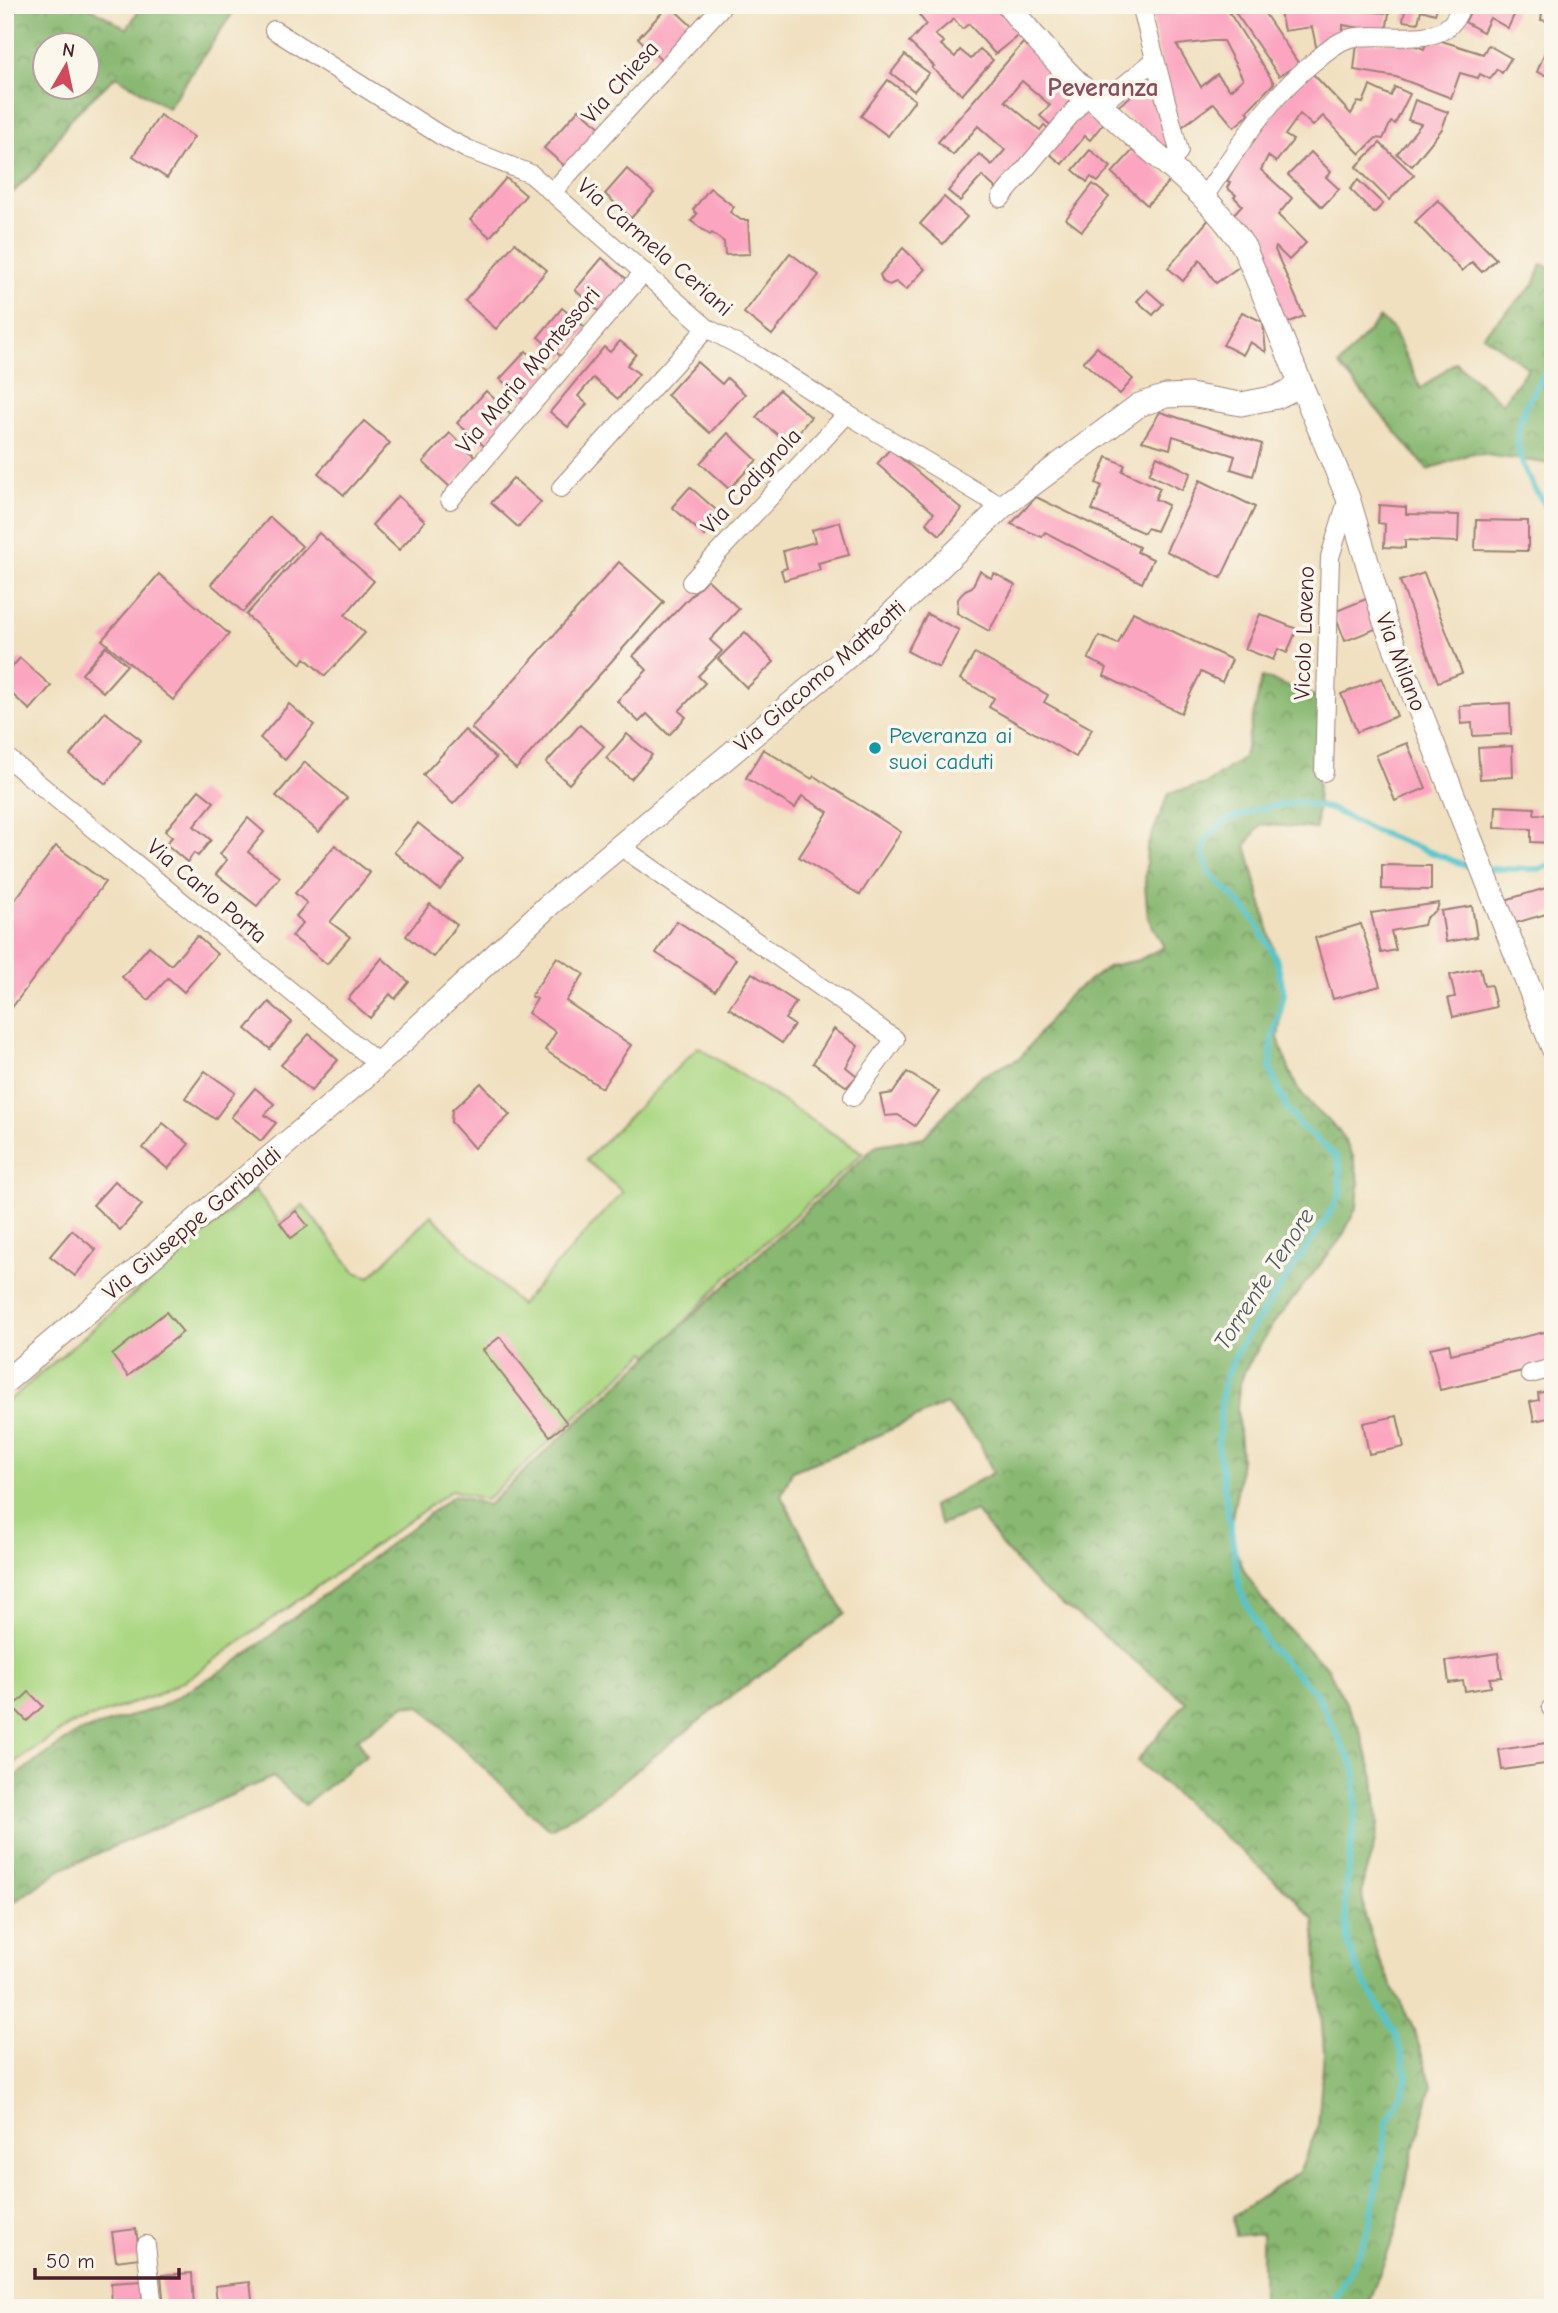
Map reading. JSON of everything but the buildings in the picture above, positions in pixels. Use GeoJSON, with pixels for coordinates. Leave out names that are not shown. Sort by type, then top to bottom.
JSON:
{"type":"FeatureCollection","features":[{"type":"Feature","properties":{"kind":"street","name":"Via Chiesa"},"geometry":{"type":"LineString","coordinates":[[553,191],[723,5]]}},
{"type":"Feature","properties":{"kind":"street","name":"Via Milano"},"geometry":{"type":"LineString","coordinates":[[1009,5],[1035,39],[1095,99],[1170,165],[1228,223],[1257,274],[1349,498],[1385,622],[1553,1048]]}},
{"type":"Feature","properties":{"kind":"street"},"geometry":{"type":"LineString","coordinates":[[1140,5],[1179,150],[1170,165]]}},
{"type":"Feature","properties":{"kind":"street"},"geometry":{"type":"LineString","coordinates":[[1204,197],[1249,130],[1290,80],[1321,55],[1344,40],[1366,34],[1413,37],[1435,33],[1450,25],[1462,5]]}},
{"type":"Feature","properties":{"kind":"street","name":"Via Carmela Ceriani"},"geometry":{"type":"LineString","coordinates":[[274,30],[440,135],[531,174],[707,328],[758,356],[847,414],[1002,507]]}},
{"type":"Feature","properties":{"kind":"street"},"geometry":{"type":"LineString","coordinates":[[1001,198],[1095,99],[1155,60]]}},
{"type":"Feature","properties":{"kind":"street","name":"Via Maria Montessori"},"geometry":{"type":"LineString","coordinates":[[450,500],[644,272]]}},
{"type":"Feature","properties":{"kind":"street"},"geometry":{"type":"LineString","coordinates":[[561,488],[707,328]]}},
{"type":"Feature","properties":{"kind":"street","name":"Via Giacomo Matteotti"},"geometry":{"type":"LineString","coordinates":[[379,1064],[549,905],[846,658],[1002,507],[1139,405],[1166,397],[1190,395],[1241,404],[1277,397],[1301,385]]}},
{"type":"Feature","properties":{"kind":"street","name":"Via Codignola"},"geometry":{"type":"LineString","coordinates":[[691,582],[847,414]]}},
{"type":"Feature","properties":{"kind":"street","name":"Vicolo Laveno"},"geometry":{"type":"LineString","coordinates":[[1324,772],[1330,558],[1349,498]]}},
{"type":"Feature","properties":{"kind":"street","name":"Via Carlo Porta"},"geometry":{"type":"LineString","coordinates":[[5,755],[379,1064]]}},
{"type":"Feature","properties":{"kind":"street"},"geometry":{"type":"LineString","coordinates":[[620,846],[895,1039],[853,1097]]}},
{"type":"Feature","properties":{"kind":"street","name":"Via Giuseppe Garibaldi"},"geometry":{"type":"LineString","coordinates":[[5,1382],[379,1064]]}},
{"type":"Feature","properties":{"kind":"street"},"geometry":{"type":"LineString","coordinates":[[1530,1374],[1553,1368]]}},
{"type":"Feature","properties":{"kind":"street"},"geometry":{"type":"LineString","coordinates":[[146,2245],[153,2308]]}},
{"type":"Feature","properties":{"kind":"green space"},"geometry":{"type":"Polygon","coordinates":[[[5,5],[86,5],[127,29],[142,5],[238,5],[168,108],[116,76],[102,89],[102,32],[32,32],[32,102],[88,102],[71,118],[38,168],[5,200],[5,5]]]}},
{"type":"Feature","properties":{"kind":"green space"},"geometry":{"type":"Polygon","coordinates":[[[1542,264],[1553,269],[1553,464],[1472,453],[1428,470],[1339,365],[1380,318],[1393,329],[1421,389],[1455,362],[1502,403],[1528,368],[1483,335],[1534,285],[1542,264]]]}},
{"type":"Feature","properties":{"kind":"green space"},"geometry":{"type":"Polygon","coordinates":[[[1262,677],[1322,699],[1316,829],[1261,824],[1246,845],[1285,992],[1278,1037],[1283,1054],[1296,1086],[1312,1106],[1340,1132],[1353,1156],[1359,1182],[1357,1206],[1342,1237],[1273,1324],[1245,1370],[1239,1387],[1237,1408],[1241,1457],[1230,1527],[1233,1545],[1261,1598],[1327,1667],[1359,1728],[1374,1777],[1378,1824],[1364,1877],[1362,1895],[1365,1916],[1378,1957],[1413,2028],[1432,2085],[1406,2179],[1396,2232],[1366,2308],[1262,2308],[1262,2233],[1235,2236],[1233,2216],[1299,2172],[1318,2127],[1324,2052],[1314,1920],[1293,1896],[1137,1761],[1186,1702],[1039,1587],[1002,1546],[976,1511],[941,1524],[932,1506],[993,1473],[980,1443],[946,1404],[844,1451],[792,1471],[781,1496],[845,1614],[726,1700],[601,1798],[551,1829],[527,1810],[420,1706],[405,1705],[358,1739],[366,1755],[305,1805],[273,1777],[62,1869],[5,1908],[5,1783],[77,1733],[160,1707],[236,1662],[454,1495],[488,1505],[877,1145],[924,1137],[979,1077],[1020,1058],[1069,995],[1109,966],[1139,960],[1164,947],[1148,918],[1145,885],[1147,847],[1169,793],[1206,784],[1244,757],[1262,677]]]}},
{"type":"Feature","properties":{"kind":"green space"},"geometry":{"type":"Polygon","coordinates":[[[698,1047],[863,1153],[725,1279],[652,1357],[646,1352],[486,1500],[452,1490],[191,1677],[156,1695],[70,1725],[5,1769],[5,1404],[255,1190],[280,1223],[303,1205],[355,1272],[370,1277],[431,1215],[520,1305],[623,1192],[586,1160],[698,1047]]]}},
{"type":"Feature","properties":{"kind":"waterway","name":"Torrente Tenore"},"geometry":{"type":"LineString","coordinates":[[1553,363],[1526,405],[1518,439],[1520,456],[1527,474],[1553,516]]}},
{"type":"Feature","properties":{"kind":"waterway","name":"Torrente Tenore"},"geometry":{"type":"LineString","coordinates":[[1330,2308],[1363,2245],[1371,2219],[1388,2120],[1403,2092],[1407,2075],[1395,2032],[1358,1971],[1348,1941],[1345,1900],[1356,1804],[1355,1769],[1316,1693],[1267,1644],[1240,1590],[1218,1446],[1223,1385],[1237,1351],[1340,1195],[1340,1169],[1336,1156],[1299,1124],[1287,1108],[1271,1071],[1272,1042],[1284,994],[1276,958],[1253,917],[1210,873],[1203,856],[1206,839],[1226,821],[1258,809],[1297,802],[1331,809],[1370,829],[1475,869]]}},
{"type":"Feature","properties":{"kind":"waterway","name":"Torrente Tenore"},"geometry":{"type":"LineString","coordinates":[[1489,869],[1540,869],[1553,864]]}},
{"type":"Feature","properties":{"kind":"place","name":"Peveranza ai suoi caduti"},"geometry":{"type":"Point","coordinates":[875,748]}},
{"type":"Feature","properties":{"kind":"district","name":"Peveranza"},"geometry":{"type":"Point","coordinates":[1103,88]}}]}
